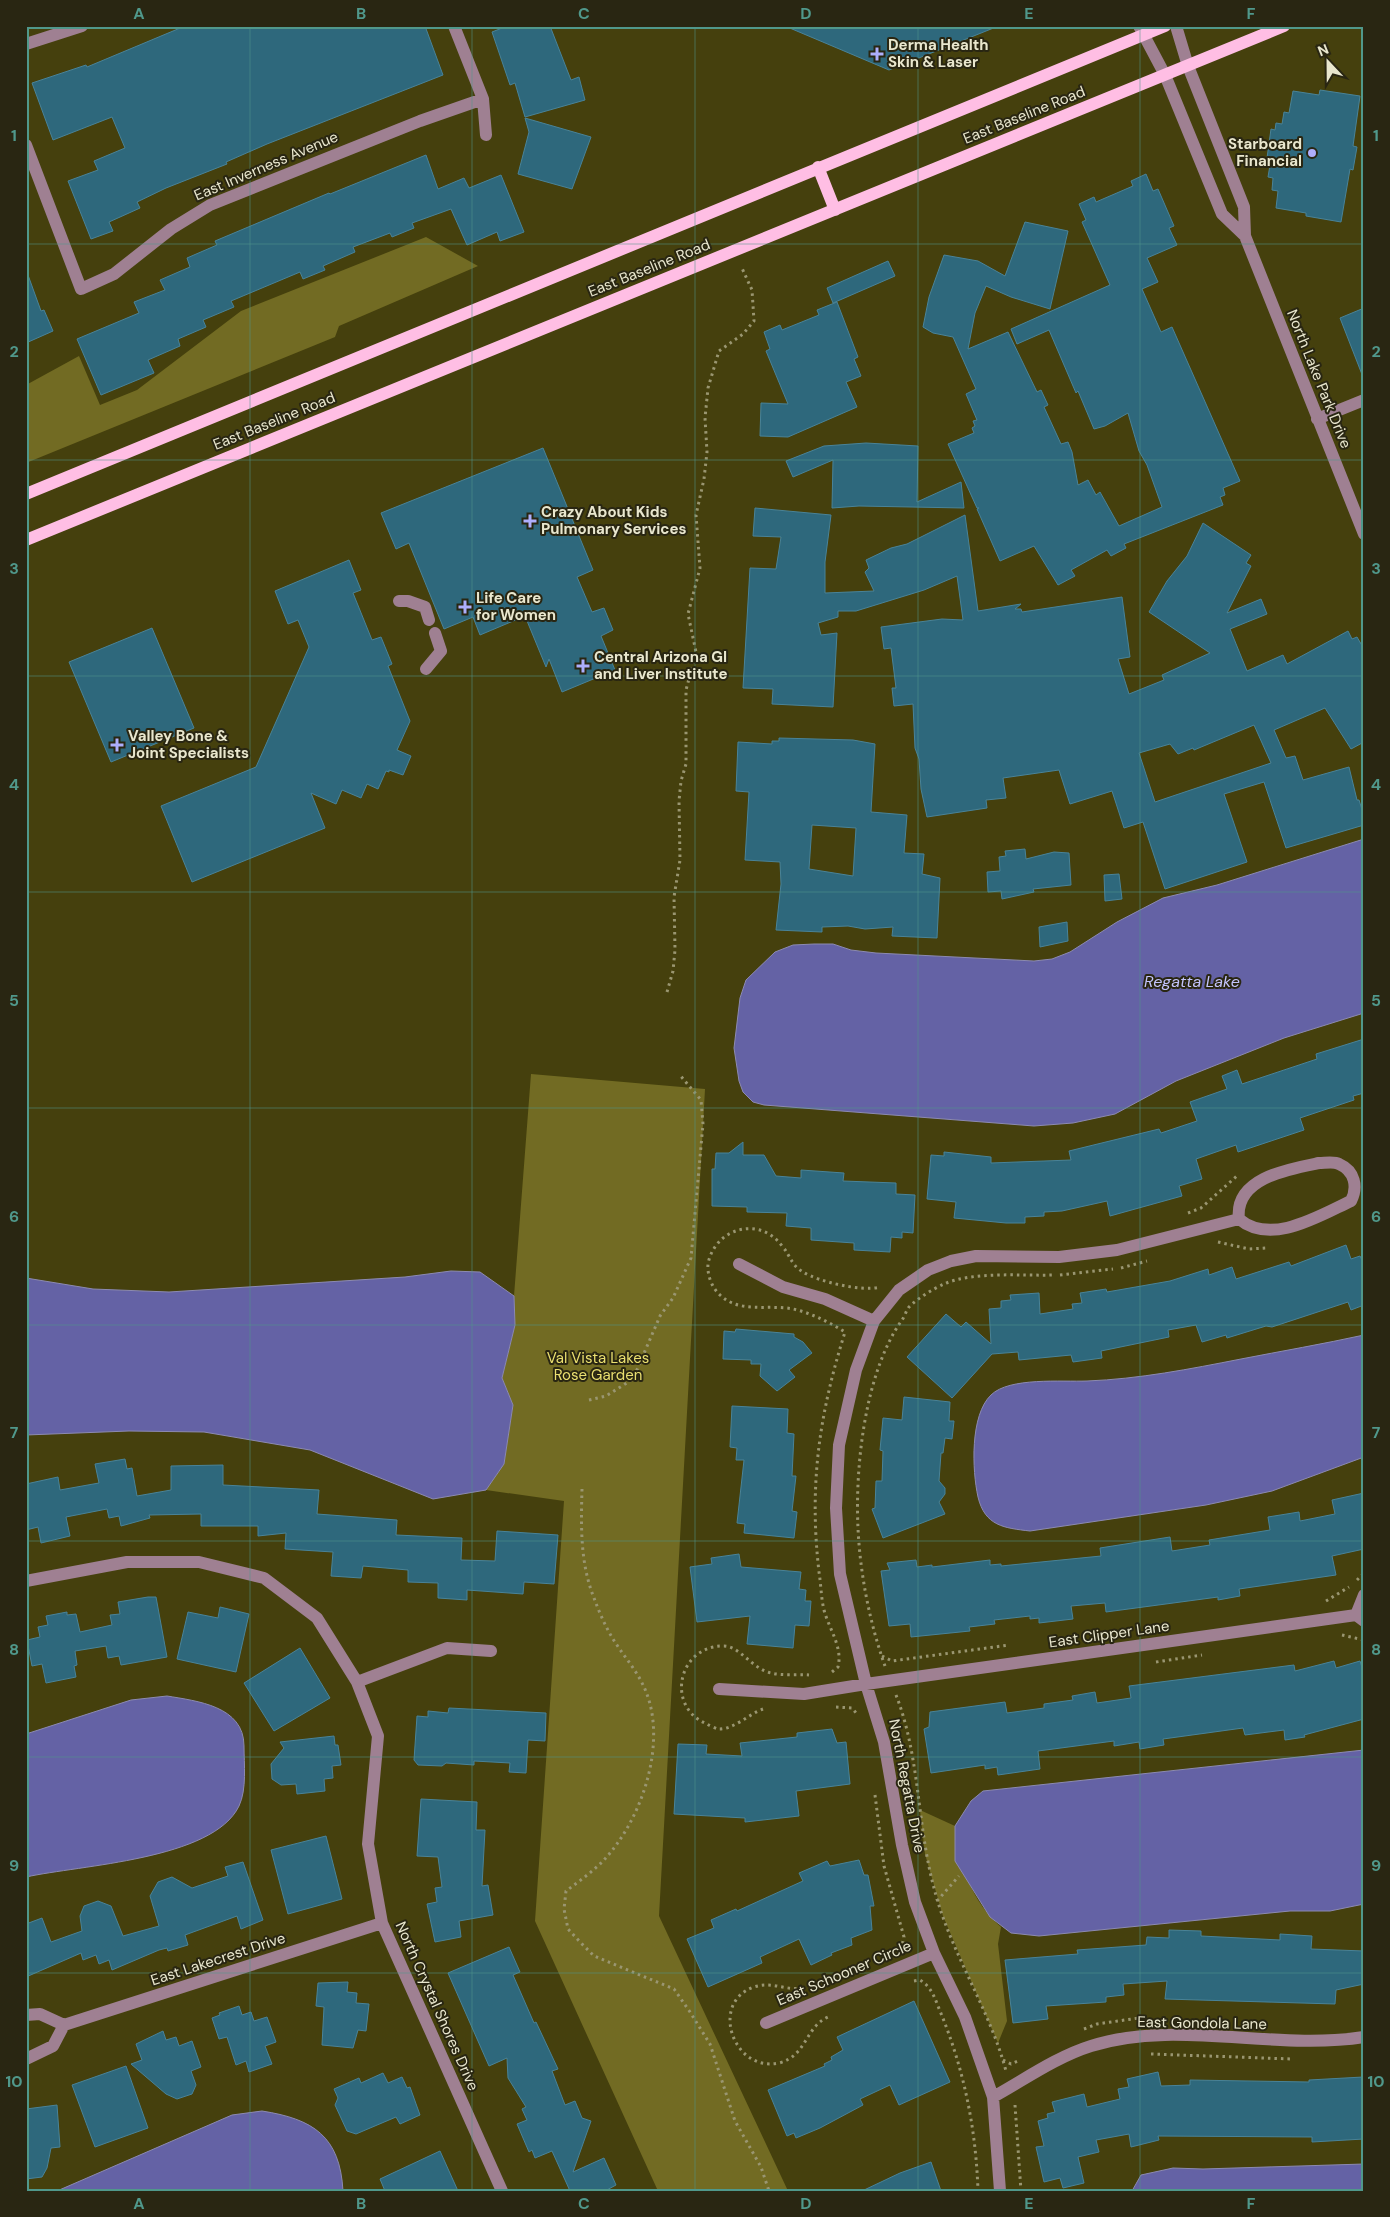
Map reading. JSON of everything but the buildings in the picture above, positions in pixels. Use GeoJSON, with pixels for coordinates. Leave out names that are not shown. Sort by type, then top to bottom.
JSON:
{"type":"FeatureCollection","features":[{"type":"Feature","properties":{"kind":"main road","name":"East Baseline Road"},"geometry":{"type":"LineString","coordinates":[[26,494],[818,168],[1141,31],[1165,26]]}},
{"type":"Feature","properties":{"kind":"main road","name":"East Baseline Road"},"geometry":{"type":"LineString","coordinates":[[26,540],[1284,26]]}},
{"type":"Feature","properties":{"kind":"main road"},"geometry":{"type":"LineString","coordinates":[[818,168],[835,210]]}},
{"type":"Feature","properties":{"kind":"street"},"geometry":{"type":"LineString","coordinates":[[26,44],[82,26]]}},
{"type":"Feature","properties":{"kind":"street"},"geometry":{"type":"LineString","coordinates":[[454,26],[483,99],[486,135]]}},
{"type":"Feature","properties":{"kind":"street","name":"North Lake Park Drive"},"geometry":{"type":"LineString","coordinates":[[1176,26],[1188,66],[1244,207],[1245,236],[1364,534]]}},
{"type":"Feature","properties":{"kind":"street","name":"North Lake Park Drive"},"geometry":{"type":"LineString","coordinates":[[1141,31],[1165,75],[1222,214],[1245,236]]}},
{"type":"Feature","properties":{"kind":"street","name":"East Inverness Avenue"},"geometry":{"type":"LineString","coordinates":[[26,145],[81,289],[114,274],[171,229],[210,205],[420,121],[483,99]]}},
{"type":"Feature","properties":{"kind":"street"},"geometry":{"type":"LineString","coordinates":[[1317,419],[1364,400]]}},
{"type":"Feature","properties":{"kind":"street"},"geometry":{"type":"LineString","coordinates":[[399,601],[408,601],[425,608],[430,620]]}},
{"type":"Feature","properties":{"kind":"street"},"geometry":{"type":"LineString","coordinates":[[426,670],[441,651],[435,633]]}},
{"type":"Feature","properties":{"kind":"street"},"geometry":{"type":"LineString","coordinates":[[1319,1163],[1338,1163],[1348,1170],[1354,1180],[1355,1192],[1351,1201],[1288,1227],[1269,1232],[1250,1228],[1239,1219],[1238,1208],[1244,1195],[1256,1183],[1290,1169],[1319,1163]]}},
{"type":"Feature","properties":{"kind":"street","name":"North Regatta Drive"},"geometry":{"type":"LineString","coordinates":[[1000,2191],[993,2097],[965,2017],[934,1953],[915,1902],[902,1845],[884,1742],[866,1684],[840,1574],[836,1508],[839,1445],[856,1370],[874,1321],[899,1290],[915,1277],[952,1261],[976,1256],[1059,1257],[1117,1250],[1239,1219]]}},
{"type":"Feature","properties":{"kind":"street"},"geometry":{"type":"LineString","coordinates":[[739,1264],[783,1287],[825,1299],[874,1321]]}},
{"type":"Feature","properties":{"kind":"street","name":"North Crystal Shores Drive"},"geometry":{"type":"LineString","coordinates":[[26,1581],[127,1562],[199,1562],[264,1578],[317,1618],[357,1682],[378,1736],[368,1844],[382,1924],[502,2191]]}},
{"type":"Feature","properties":{"kind":"street","name":"East Clipper Lane"},"geometry":{"type":"LineString","coordinates":[[719,1689],[804,1694],[891,1680],[1360,1618],[1364,1595]]}},
{"type":"Feature","properties":{"kind":"street"},"geometry":{"type":"LineString","coordinates":[[357,1682],[447,1648],[490,1651]]}},
{"type":"Feature","properties":{"kind":"street","name":"East Lakecrest Drive"},"geometry":{"type":"LineString","coordinates":[[64,2025],[382,1924]]}},
{"type":"Feature","properties":{"kind":"street","name":"East Schooner Circle"},"geometry":{"type":"LineString","coordinates":[[766,2023],[934,1953]]}},
{"type":"Feature","properties":{"kind":"street"},"geometry":{"type":"LineString","coordinates":[[26,2015],[40,2014],[64,2025],[53,2046],[26,2059]]}},
{"type":"Feature","properties":{"kind":"street","name":"East Gondola Lane"},"geometry":{"type":"LineString","coordinates":[[993,2097],[1090,2046],[1131,2037],[1182,2036],[1329,2041],[1364,2037]]}},
{"type":"Feature","properties":{"kind":"path"},"geometry":{"type":"LineString","coordinates":[[667,992],[673,971],[675,950],[674,897],[680,860],[679,801],[681,781],[686,764],[686,690],[696,652],[688,614],[700,568],[696,515],[704,479],[707,452],[705,418],[708,388],[719,351],[743,334],[754,321],[752,290],[735,250]]}},
{"type":"Feature","properties":{"kind":"path"},"geometry":{"type":"LineString","coordinates":[[589,1400],[606,1396],[633,1379],[660,1316],[673,1298],[691,1258],[703,1124],[701,1100],[679,1074]]}},
{"type":"Feature","properties":{"kind":"path"},"geometry":{"type":"LineString","coordinates":[[1186,1214],[1202,1208],[1240,1174]]}},
{"type":"Feature","properties":{"kind":"path"},"geometry":{"type":"LineString","coordinates":[[827,1676],[838,1667],[840,1657],[824,1609],[814,1508],[817,1454],[824,1408],[845,1332],[829,1322],[793,1310],[761,1309],[732,1304],[719,1295],[710,1280],[708,1265],[711,1253],[722,1238],[739,1228],[758,1228],[774,1237],[783,1246],[791,1263],[804,1273],[863,1289],[879,1287],[886,1282]]}},
{"type":"Feature","properties":{"kind":"path"},"geometry":{"type":"LineString","coordinates":[[1210,1244],[1218,1242],[1249,1249],[1272,1247]]}},
{"type":"Feature","properties":{"kind":"path"},"geometry":{"type":"LineString","coordinates":[[1021,2191],[1015,2105],[998,2043],[943,1916],[934,1890],[925,1854],[910,1749],[891,1680],[878,1644],[865,1582],[858,1530],[858,1482],[867,1412],[879,1366],[894,1330],[908,1308],[945,1284],[969,1278],[1075,1275],[1131,1266],[1149,1261]]}},
{"type":"Feature","properties":{"kind":"path"},"geometry":{"type":"LineString","coordinates":[[582,1489],[581,1534],[584,1563],[593,1596],[610,1633],[645,1688],[655,1721],[654,1756],[646,1783],[628,1827],[603,1861],[566,1891],[564,1909],[568,1928],[594,1956],[674,1989],[710,2044],[735,2122],[761,2167],[769,2191]]}},
{"type":"Feature","properties":{"kind":"path"},"geometry":{"type":"LineString","coordinates":[[767,1707],[733,1725],[718,1729],[698,1721],[685,1708],[681,1694],[682,1677],[689,1661],[701,1652],[721,1646],[732,1646],[750,1663],[770,1673],[818,1675]]}},
{"type":"Feature","properties":{"kind":"path"},"geometry":{"type":"LineString","coordinates":[[827,1708],[852,1708],[858,1715],[860,1723]]}},
{"type":"Feature","properties":{"kind":"path"},"geometry":{"type":"LineString","coordinates":[[874,1789],[884,1866],[904,1937],[902,1945],[892,1953]]}},
{"type":"Feature","properties":{"kind":"path"},"geometry":{"type":"LineString","coordinates":[[911,1981],[920,1980],[928,1985],[946,2027],[965,2083],[977,2156],[978,2191]]}},
{"type":"Feature","properties":{"kind":"path"},"geometry":{"type":"LineString","coordinates":[[811,1987],[796,1990],[773,1984],[755,1987],[742,1993],[732,2008],[730,2027],[734,2041],[743,2054],[757,2062],[778,2063],[794,2056],[805,2044],[813,2029],[831,2016]]}},
{"type":"Feature","properties":{"kind":"path"},"geometry":{"type":"LineString","coordinates":[[1147,2054],[1298,2059]]}},
{"type":"Feature","properties":{"kind":"path"},"geometry":{"type":"LineString","coordinates":[[1015,2105],[1022,2101]]}},
{"type":"Feature","properties":{"kind":"green space"},"geometry":{"type":"Polygon","coordinates":[[[426,237],[478,266],[339,326],[335,337],[26,463],[26,385],[79,356],[100,405],[137,390],[241,311],[426,237]]]}},
{"type":"Feature","properties":{"kind":"green space","name":"Val Vista Lakes Rose Garden"},"geometry":{"type":"Polygon","coordinates":[[[531,1074],[705,1089],[659,1916],[788,2191],[658,2191],[535,1921],[564,1501],[486,1490],[504,1464],[513,1405],[502,1378],[515,1325],[514,1296],[531,1074]]]}},
{"type":"Feature","properties":{"kind":"green space"},"geometry":{"type":"Polygon","coordinates":[[[920,1810],[955,1826],[959,1854],[968,1881],[982,1906],[1001,1927],[998,1944],[1007,2021],[998,2043],[943,1916],[925,1854],[920,1810]]]}},
{"type":"Feature","properties":{"kind":"water","name":"Regatta Lake"},"geometry":{"type":"Polygon","coordinates":[[[1364,839],[1364,1013],[1284,1038],[1176,1081],[1115,1114],[1073,1123],[1034,1126],[764,1105],[753,1102],[743,1092],[739,1081],[734,1048],[740,998],[746,980],[775,952],[793,945],[833,944],[851,950],[876,953],[1034,961],[1052,959],[1070,952],[1117,922],[1163,898],[1217,885],[1364,839]]]}},
{"type":"Feature","properties":{"kind":"water"},"geometry":{"type":"Polygon","coordinates":[[[451,1271],[480,1272],[514,1296],[515,1325],[502,1378],[513,1405],[504,1464],[486,1490],[433,1499],[310,1450],[204,1432],[129,1431],[26,1435],[26,1278],[93,1289],[169,1292],[405,1277],[451,1271]]]}},
{"type":"Feature","properties":{"kind":"water"},"geometry":{"type":"Polygon","coordinates":[[[1364,1335],[1364,1457],[1272,1491],[1206,1505],[1030,1531],[997,1524],[985,1514],[981,1507],[976,1486],[974,1458],[976,1429],[984,1404],[999,1389],[1023,1383],[1106,1380],[1164,1373],[1364,1335]]]}},
{"type":"Feature","properties":{"kind":"water"},"geometry":{"type":"Polygon","coordinates":[[[167,1696],[205,1703],[217,1708],[228,1714],[236,1722],[242,1733],[245,1768],[242,1799],[225,1824],[202,1838],[174,1849],[110,1864],[26,1877],[26,1734],[131,1700],[167,1696]]]}},
{"type":"Feature","properties":{"kind":"water"},"geometry":{"type":"Polygon","coordinates":[[[1364,1750],[1364,1904],[1330,1911],[1290,1911],[1039,1936],[1011,1933],[990,1917],[955,1861],[955,1826],[971,1801],[983,1791],[1364,1750]]]}},
{"type":"Feature","properties":{"kind":"water"},"geometry":{"type":"Polygon","coordinates":[[[262,2111],[296,2119],[321,2133],[330,2144],[336,2156],[341,2172],[343,2191],[57,2191],[232,2115],[262,2111]]]}},
{"type":"Feature","properties":{"kind":"water"},"geometry":{"type":"Polygon","coordinates":[[[1364,2164],[1364,2191],[1132,2191],[1141,2175],[1173,2168],[1203,2169],[1364,2164]]]}},
{"type":"Feature","properties":{"kind":"place","name":"Derma Health Skin & Laser"},"geometry":{"type":"Point","coordinates":[877,54]}},
{"type":"Feature","properties":{"kind":"place","name":"Starboard Financial"},"geometry":{"type":"Point","coordinates":[1312,153]}},
{"type":"Feature","properties":{"kind":"place","name":"Crazy About Kids Pulmonary Services"},"geometry":{"type":"Point","coordinates":[530,521]}},
{"type":"Feature","properties":{"kind":"place","name":"Life Care for Women"},"geometry":{"type":"Point","coordinates":[465,607]}},
{"type":"Feature","properties":{"kind":"place","name":"Central Arizona GI and Liver Institute"},"geometry":{"type":"Point","coordinates":[583,666]}},
{"type":"Feature","properties":{"kind":"place","name":"Valley Bone & Joint Specialists"},"geometry":{"type":"Point","coordinates":[117,745]}}]}
